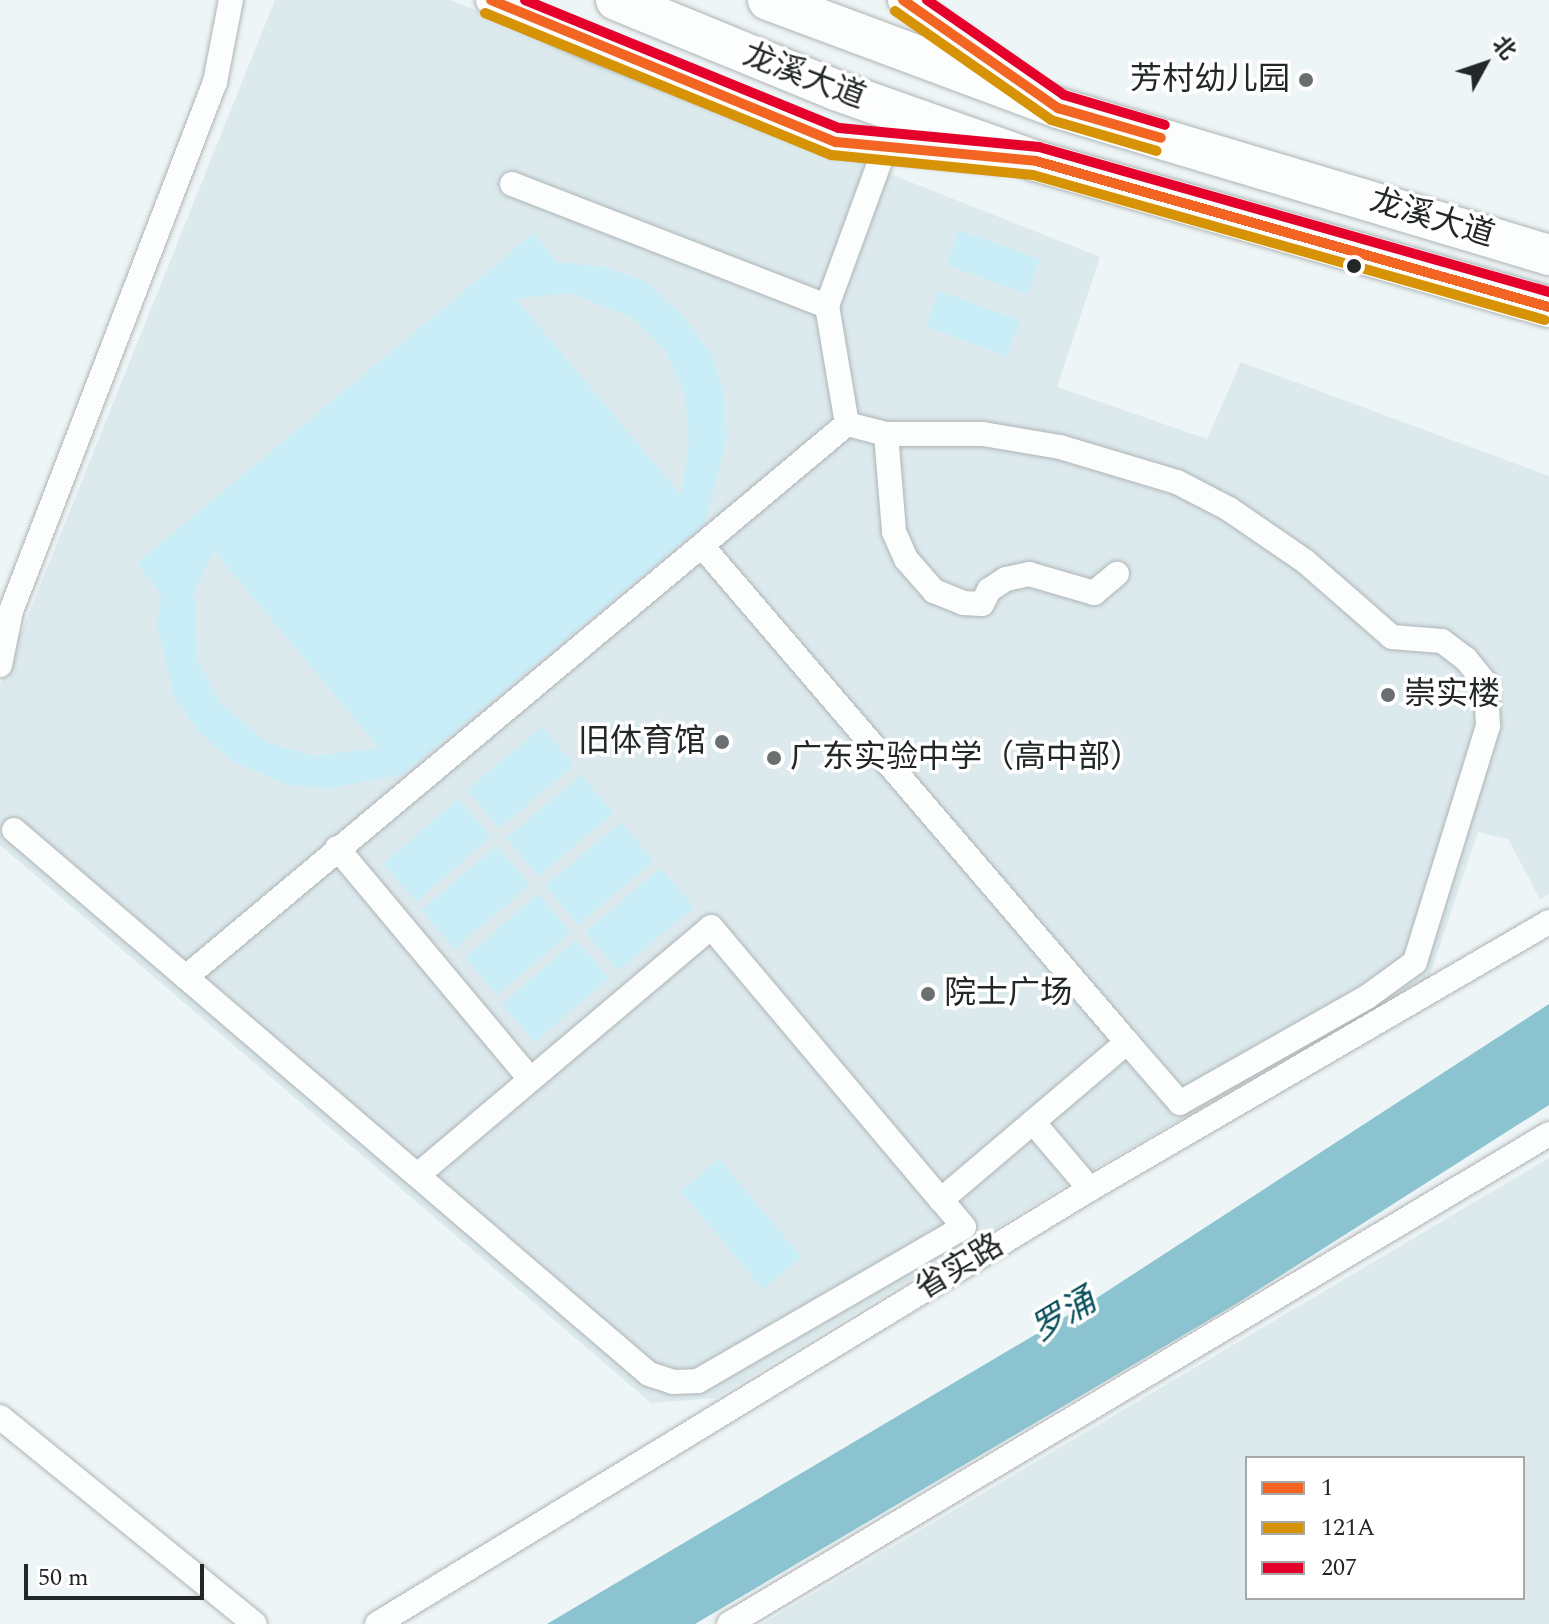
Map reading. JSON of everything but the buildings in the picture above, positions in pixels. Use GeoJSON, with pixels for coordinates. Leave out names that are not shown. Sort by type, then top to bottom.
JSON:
{"type":"FeatureCollection","features":[{"type":"Feature","properties":{"kind":"main road","name":"龙溪大道"},"geometry":{"type":"LineString","coordinates":[[616,0],[838,91],[1036,161],[1549,307]]}},
{"type":"Feature","properties":{"kind":"main road","name":"龙溪大道"},"geometry":{"type":"LineString","coordinates":[[768,0],[1058,108],[1549,255]]}},
{"type":"Feature","properties":{"kind":"street"},"geometry":{"type":"LineString","coordinates":[[0,665],[20,590],[215,82],[231,0]]}},
{"type":"Feature","properties":{"kind":"street"},"geometry":{"type":"LineString","coordinates":[[491,0],[772,119],[836,142],[884,150],[1036,161]]}},
{"type":"Feature","properties":{"kind":"street"},"geometry":{"type":"LineString","coordinates":[[903,0],[1058,108]]}},
{"type":"Feature","properties":{"kind":"street"},"geometry":{"type":"LineString","coordinates":[[847,424],[827,306],[884,150]]}},
{"type":"Feature","properties":{"kind":"street"},"geometry":{"type":"LineString","coordinates":[[512,184],[827,306]]}},
{"type":"Feature","properties":{"kind":"street"},"geometry":{"type":"LineString","coordinates":[[702,546],[1180,1103],[1367,997],[1415,962],[1488,726],[1486,684],[1466,659],[1442,641],[1392,637],[1306,562],[1229,509],[1177,482],[1060,447],[983,434],[886,434],[847,424]]}},
{"type":"Feature","properties":{"kind":"street"},"geometry":{"type":"LineString","coordinates":[[186,977],[847,424]]}},
{"type":"Feature","properties":{"kind":"street"},"geometry":{"type":"LineString","coordinates":[[886,434],[894,532],[906,559],[934,591],[963,603],[982,604],[989,590],[1006,579],[1029,574],[1094,593],[1117,574]]}},
{"type":"Feature","properties":{"kind":"street"},"geometry":{"type":"LineString","coordinates":[[0,612],[20,590]]}},
{"type":"Feature","properties":{"kind":"street"},"geometry":{"type":"LineString","coordinates":[[14,830],[649,1374],[673,1382],[698,1381],[964,1227],[711,927],[419,1174]]}},
{"type":"Feature","properties":{"kind":"street"},"geometry":{"type":"LineString","coordinates":[[337,848],[530,1079]]}},
{"type":"Feature","properties":{"kind":"street","name":"省实路"},"geometry":{"type":"LineString","coordinates":[[377,1624],[1090,1189],[1549,922]]}},
{"type":"Feature","properties":{"kind":"street"},"geometry":{"type":"LineString","coordinates":[[941,1200],[1127,1042]]}},
{"type":"Feature","properties":{"kind":"street"},"geometry":{"type":"LineString","coordinates":[[1033,1122],[1090,1189]]}},
{"type":"Feature","properties":{"kind":"street"},"geometry":{"type":"LineString","coordinates":[[729,1624],[1549,1134]]}},
{"type":"Feature","properties":{"kind":"street"},"geometry":{"type":"LineString","coordinates":[[0,1417],[255,1624]]}},
{"type":"Feature","properties":{"kind":"shaded area","name":"广东实验中学（高中部）"},"geometry":{"type":"Polygon","coordinates":[[[275,0],[450,0],[1100,257],[1057,387],[1207,439],[1241,362],[1549,476],[1549,894],[1540,899],[1508,839],[1478,832],[1429,978],[1080,1177],[716,1398],[651,1403],[0,845],[0,685],[275,0]]]}},
{"type":"Feature","properties":{"kind":"shaded area"},"geometry":{"type":"Polygon","coordinates":[[[959,230],[1040,259],[1027,294],[946,265],[959,230]]]}},
{"type":"Feature","properties":{"kind":"shaded area"},"geometry":{"type":"Polygon","coordinates":[[[534,233],[557,262],[604,267],[647,282],[684,317],[711,354],[724,393],[727,437],[705,523],[401,775],[325,789],[285,784],[232,761],[199,732],[174,697],[157,626],[161,594],[137,563],[534,233]],[[569,293],[516,299],[681,495],[689,442],[685,395],[665,351],[631,317],[569,293]],[[214,551],[194,591],[198,661],[220,703],[268,743],[314,756],[379,748],[214,551]]]}},
{"type":"Feature","properties":{"kind":"shaded area"},"geometry":{"type":"Polygon","coordinates":[[[939,291],[1020,320],[1007,356],[926,327],[939,291]]]}},
{"type":"Feature","properties":{"kind":"shaded area"},"geometry":{"type":"Polygon","coordinates":[[[542,727],[574,765],[499,828],[467,790],[542,727]]]}},
{"type":"Feature","properties":{"kind":"shaded area"},"geometry":{"type":"Polygon","coordinates":[[[581,775],[613,813],[538,876],[506,838],[581,775]]]}},
{"type":"Feature","properties":{"kind":"shaded area"},"geometry":{"type":"Polygon","coordinates":[[[458,799],[491,837],[416,902],[383,864],[458,799]]]}},
{"type":"Feature","properties":{"kind":"shaded area"},"geometry":{"type":"Polygon","coordinates":[[[621,822],[654,861],[578,925],[545,886],[621,822]]]}},
{"type":"Feature","properties":{"kind":"shaded area"},"geometry":{"type":"Polygon","coordinates":[[[497,846],[530,885],[454,949],[421,910],[497,846]]]}},
{"type":"Feature","properties":{"kind":"shaded area"},"geometry":{"type":"Polygon","coordinates":[[[661,868],[694,907],[618,971],[585,932],[661,868]]]}},
{"type":"Feature","properties":{"kind":"shaded area"},"geometry":{"type":"Polygon","coordinates":[[[538,894],[571,932],[498,995],[465,958],[538,894]]]}},
{"type":"Feature","properties":{"kind":"shaded area"},"geometry":{"type":"Polygon","coordinates":[[[576,940],[609,978],[535,1042],[502,1004],[576,940]]]}},
{"type":"Feature","properties":{"kind":"shaded area"},"geometry":{"type":"Polygon","coordinates":[[[1549,1004],[1549,1105],[1236,1304],[695,1624],[547,1624],[1092,1301],[1549,1004]]]}},
{"type":"Feature","properties":{"kind":"shaded area"},"geometry":{"type":"Polygon","coordinates":[[[1549,1158],[1549,1624],[762,1624],[1549,1158]]]}},
{"type":"Feature","properties":{"kind":"shaded area"},"geometry":{"type":"Polygon","coordinates":[[[719,1159],[801,1257],[763,1289],[681,1191],[719,1159]]]}},
{"type":"Feature","properties":{"kind":"transit line","name":"1"},"geometry":{"type":"LineString","coordinates":[[491,0],[836,142],[1036,161],[1549,307]]}},
{"type":"Feature","properties":{"kind":"transit line","name":"207"},"geometry":{"type":"LineString","coordinates":[[525,0],[839,128],[1039,147],[1549,292]]}},
{"type":"Feature","properties":{"kind":"transit line","name":"1"},"geometry":{"type":"LineString","coordinates":[[903,0],[1058,108],[1161,138]]}},
{"type":"Feature","properties":{"kind":"transit line","name":"207"},"geometry":{"type":"LineString","coordinates":[[927,0],[1064,95],[1165,125]]}},
{"type":"Feature","properties":{"kind":"transit line","name":"121A"},"geometry":{"type":"LineString","coordinates":[[895,11],[1051,120],[1157,151]]}},
{"type":"Feature","properties":{"kind":"transit line","name":"121A"},"geometry":{"type":"LineString","coordinates":[[485,13],[832,155],[1033,175],[1545,320]]}},
{"type":"Feature","properties":{"kind":"place","name":"芳村幼儿园"},"geometry":{"type":"Point","coordinates":[1306,80]}},
{"type":"Feature","properties":{"kind":"place","name":"崇实楼"},"geometry":{"type":"Point","coordinates":[1388,695]}},
{"type":"Feature","properties":{"kind":"place","name":"旧体育馆"},"geometry":{"type":"Point","coordinates":[722,742]}},
{"type":"Feature","properties":{"kind":"place","name":"广东实验中学（高中部）"},"geometry":{"type":"Point","coordinates":[774,758]}},
{"type":"Feature","properties":{"kind":"place","name":"院士广场"},"geometry":{"type":"Point","coordinates":[928,994]}},
{"type":"Feature","properties":{"kind":"water label","name":"罗涌"},"geometry":{"type":"Point","coordinates":[1064,1316]}}]}
